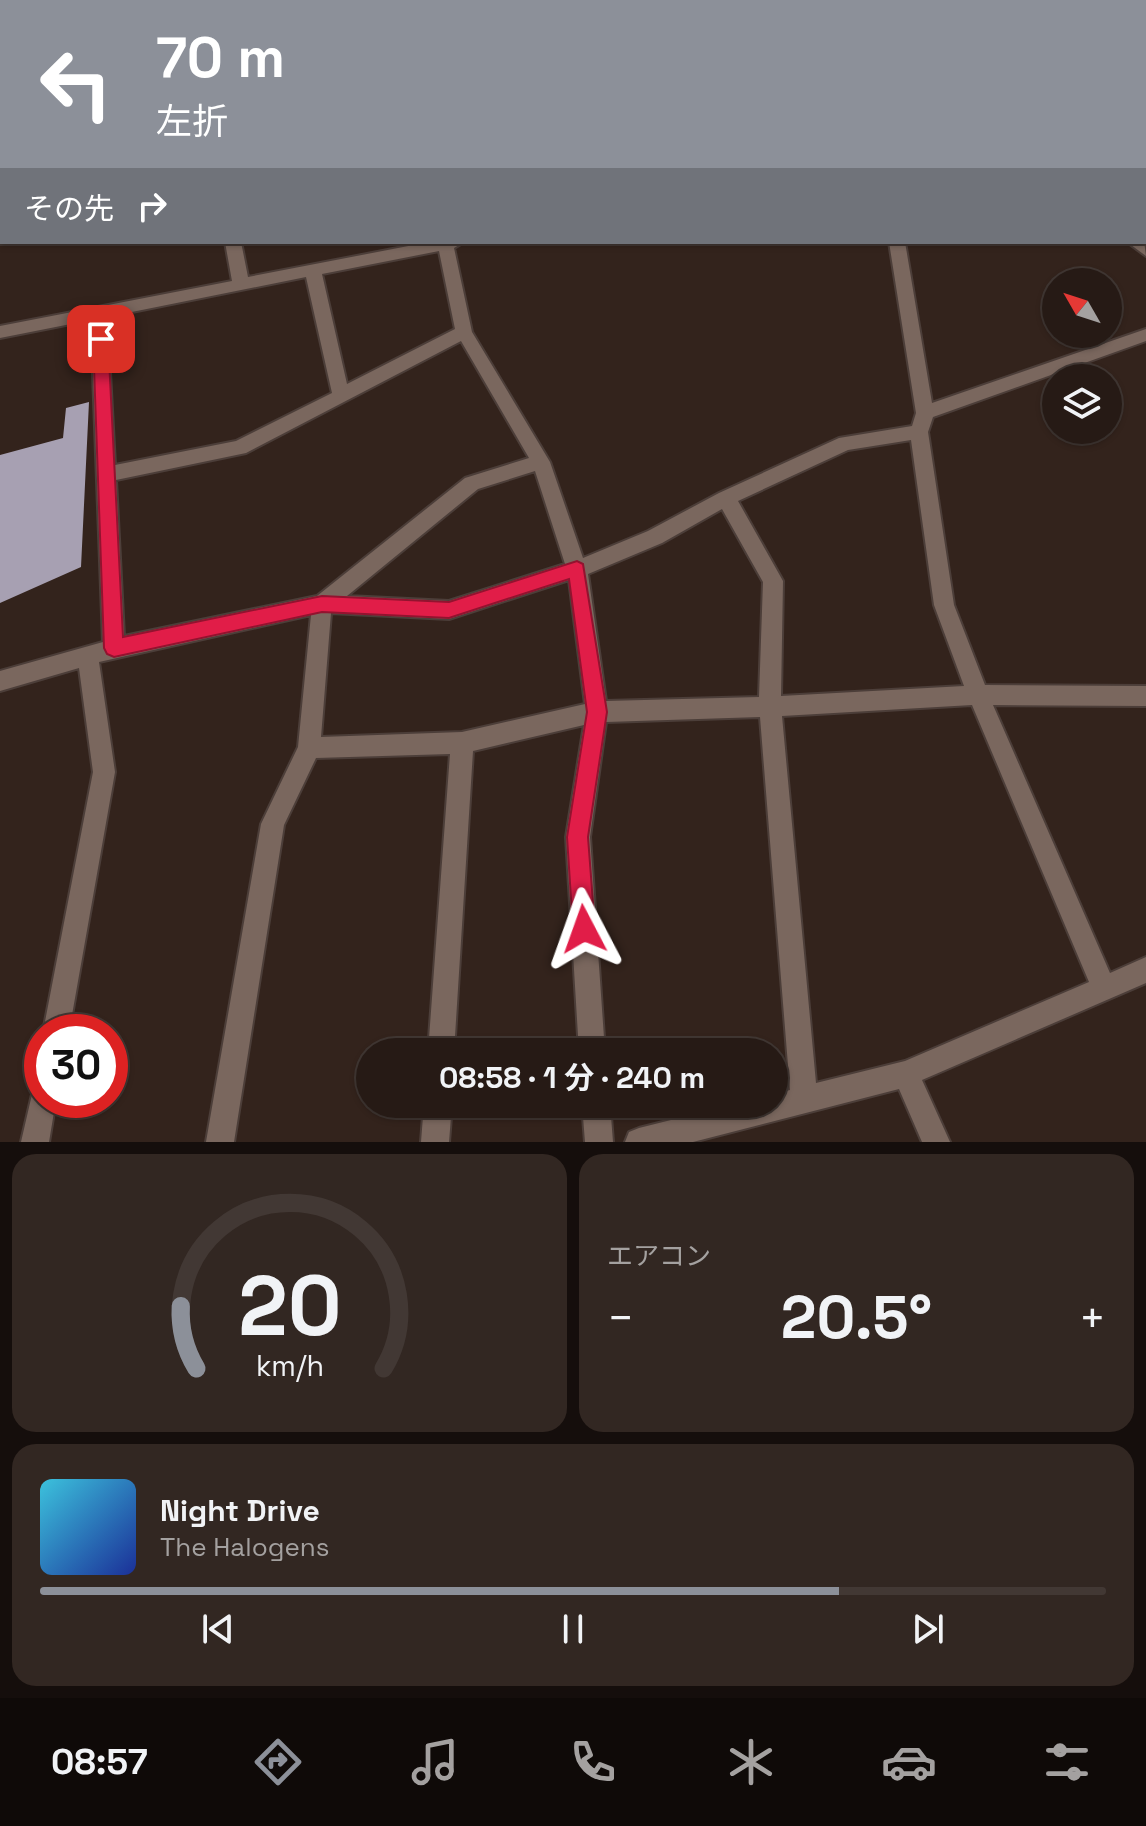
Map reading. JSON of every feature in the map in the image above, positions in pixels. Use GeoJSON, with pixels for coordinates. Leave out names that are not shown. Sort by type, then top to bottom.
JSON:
{"type":"FeatureCollection","features":[{"type":"Feature","properties":{"kind":"street"},"geometry":{"type":"LineString","coordinates":[[233,244],[241,285]]}},
{"type":"Feature","properties":{"kind":"street"},"geometry":{"type":"LineString","coordinates":[[0,332],[445,244]]}},
{"type":"Feature","properties":{"kind":"street"},"geometry":{"type":"LineString","coordinates":[[450,244],[464,332],[541,462],[577,569],[597,712],[578,837],[591,1038]]}},
{"type":"Feature","properties":{"kind":"street"},"geometry":{"type":"LineString","coordinates":[[897,244],[944,605],[978,695],[1104,988]]}},
{"type":"Feature","properties":{"kind":"street"},"geometry":{"type":"LineString","coordinates":[[313,271],[341,395]]}},
{"type":"Feature","properties":{"kind":"street"},"geometry":{"type":"LineString","coordinates":[[99,313],[114,648]]}},
{"type":"Feature","properties":{"kind":"street"},"geometry":{"type":"LineString","coordinates":[[106,474],[240,448],[464,332]]}},
{"type":"Feature","properties":{"kind":"street"},"geometry":{"type":"LineString","coordinates":[[0,681],[114,648],[322,604],[449,610],[577,569],[655,537],[726,498],[845,443],[922,422],[1146,335]]}},
{"type":"Feature","properties":{"kind":"street"},"geometry":{"type":"LineString","coordinates":[[220,1142],[273,824],[309,748],[322,604],[472,483],[541,462]]}},
{"type":"Feature","properties":{"kind":"street"},"geometry":{"type":"LineString","coordinates":[[726,498],[773,581],[770,707],[804,1099]]}},
{"type":"Feature","properties":{"kind":"street"},"geometry":{"type":"LineString","coordinates":[[59,1014],[104,772],[88,656]]}},
{"type":"Feature","properties":{"kind":"street"},"geometry":{"type":"LineString","coordinates":[[309,748],[462,743],[597,712],[770,707],[978,695],[1146,696]]}},
{"type":"Feature","properties":{"kind":"street"},"geometry":{"type":"LineString","coordinates":[[442,1038],[462,743]]}},
{"type":"Feature","properties":{"kind":"street"},"geometry":{"type":"LineString","coordinates":[[645,1141],[906,1074],[1104,988],[1143,977]]}},
{"type":"Feature","properties":{"kind":"street"},"geometry":{"type":"LineString","coordinates":[[906,1074],[936,1142]]}},
{"type":"Feature","properties":{"kind":"street"},"geometry":{"type":"LineString","coordinates":[[35,1142],[40,1118]]}},
{"type":"Feature","properties":{"kind":"street"},"geometry":{"type":"LineString","coordinates":[[435,1142],[437,1118]]}},
{"type":"Feature","properties":{"kind":"street"},"geometry":{"type":"LineString","coordinates":[[597,1118],[599,1142]]}},
{"type":"Feature","properties":{"kind":"building"},"geometry":{"type":"Polygon","coordinates":[[[89,402],[81,567],[0,603],[0,455],[63,438],[66,408],[89,402]]]}},
{"type":"Feature","properties":{"kind":"route"},"geometry":{"type":"LineString","coordinates":[[101,339],[114,648],[322,604],[449,610],[577,569],[597,712],[578,837],[584,929]]}}]}
